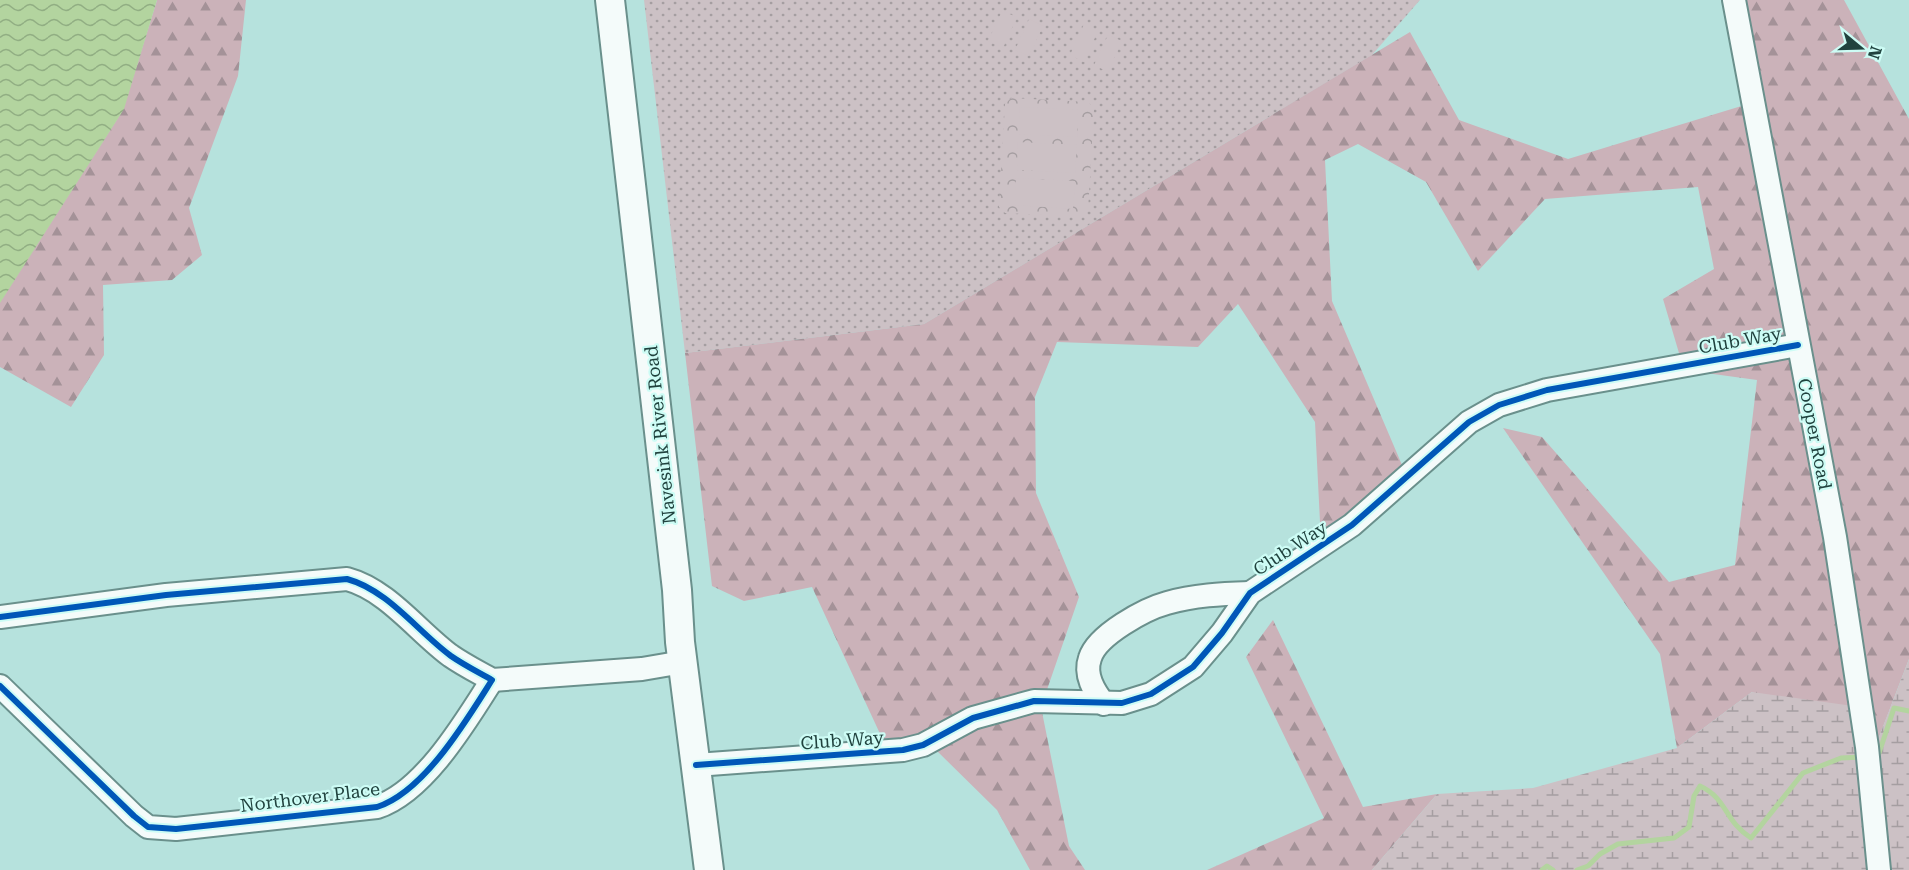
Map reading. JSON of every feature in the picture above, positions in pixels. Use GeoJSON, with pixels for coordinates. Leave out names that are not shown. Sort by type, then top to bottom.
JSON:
{"type":"FeatureCollection","features":[{"type":"Feature","properties":{"kind":"main road","name":"Navesink River Road"},"geometry":{"type":"LineString","coordinates":[[610,0],[683,662],[709,870]]}},
{"type":"Feature","properties":{"kind":"street","name":"Cooper Road"},"geometry":{"type":"LineString","coordinates":[[1734,0],[1835,537],[1868,757],[1879,870]]}},
{"type":"Feature","properties":{"kind":"street","name":"Club Way"},"geometry":{"type":"LineString","coordinates":[[696,765],[903,750],[923,745],[974,718],[1034,701],[1104,704],[1136,701],[1180,678],[1208,652],[1250,592],[1352,525],[1405,480],[1453,434],[1499,405],[1547,390],[1798,345]]}},
{"type":"Feature","properties":{"kind":"street"},"geometry":{"type":"LineString","coordinates":[[0,617],[22,612],[166,596],[347,579],[357,581],[383,598],[452,657],[492,680],[642,669],[683,662]]}},
{"type":"Feature","properties":{"kind":"street","name":"Club Way"},"geometry":{"type":"LineString","coordinates":[[1104,704],[1092,688],[1088,666],[1090,656],[1116,629],[1166,603],[1209,595],[1250,592]]}},
{"type":"Feature","properties":{"kind":"street","name":"Northover Place"},"geometry":{"type":"LineString","coordinates":[[0,686],[134,816],[148,827],[177,830],[376,807],[388,803],[415,783],[441,752],[492,680]]}},
{"type":"Feature","properties":{"kind":"green space"},"geometry":{"type":"Polygon","coordinates":[[[157,0],[246,0],[238,76],[189,208],[202,255],[172,280],[103,285],[104,355],[71,407],[0,367],[0,302],[123,110],[157,0]]]}},
{"type":"Feature","properties":{"kind":"green space"},"geometry":{"type":"Polygon","coordinates":[[[644,0],[1420,0],[1372,55],[924,324],[685,353],[644,0]]]}},
{"type":"Feature","properties":{"kind":"green space"},"geometry":{"type":"Polygon","coordinates":[[[1734,0],[1844,0],[1909,119],[1909,659],[1876,745],[1752,692],[1677,748],[1660,654],[1503,428],[1542,437],[1669,582],[1735,565],[1757,380],[1684,370],[1663,299],[1714,269],[1698,187],[1545,199],[1478,271],[1426,182],[1358,144],[1325,160],[1332,301],[1405,472],[1321,542],[1315,422],[1238,304],[1198,347],[1057,342],[1035,397],[1036,493],[1079,597],[1041,707],[1069,846],[1085,870],[1030,870],[997,810],[937,751],[888,751],[812,587],[744,601],[712,586],[685,353],[924,324],[1410,32],[1459,120],[1568,159],[1748,104],[1734,0]]]}},
{"type":"Feature","properties":{"kind":"green space"},"geometry":{"type":"Polygon","coordinates":[[[1002,11],[1017,17],[1003,48],[988,41],[1002,11]]]}},
{"type":"Feature","properties":{"kind":"green space"},"geometry":{"type":"Polygon","coordinates":[[[1029,19],[1043,26],[1029,56],[1015,50],[1029,19]]]}},
{"type":"Feature","properties":{"kind":"green space"},"geometry":{"type":"Polygon","coordinates":[[[1084,24],[1098,31],[1084,62],[1070,55],[1084,24]]]}},
{"type":"Feature","properties":{"kind":"green space"},"geometry":{"type":"Polygon","coordinates":[[[1108,35],[1122,41],[1108,72],[1094,65],[1108,35]]]}},
{"type":"Feature","properties":{"kind":"green space"},"geometry":{"type":"Polygon","coordinates":[[[1011,98],[1088,102],[1094,108],[1088,211],[1082,217],[1005,213],[999,207],[1005,104],[1011,98]]]}},
{"type":"Feature","properties":{"kind":"green space"},"geometry":{"type":"Polygon","coordinates":[[[1020,107],[1078,110],[1077,137],[1019,134],[1020,107]]]}},
{"type":"Feature","properties":{"kind":"green space"},"geometry":{"type":"Polygon","coordinates":[[[1018,142],[1077,145],[1075,173],[1017,170],[1018,142]]]}},
{"type":"Feature","properties":{"kind":"green space"},"geometry":{"type":"Polygon","coordinates":[[[1016,178],[1075,181],[1073,209],[1015,205],[1016,178]]]}},
{"type":"Feature","properties":{"kind":"green space"},"geometry":{"type":"Polygon","coordinates":[[[1273,620],[1363,807],[1437,794],[1372,870],[1207,870],[1324,818],[1246,657],[1273,620]]]}},
{"type":"Feature","properties":{"kind":"green space"},"geometry":{"type":"Polygon","coordinates":[[[1909,659],[1909,870],[1372,870],[1437,794],[1533,788],[1677,748],[1752,692],[1853,706],[1876,745],[1909,659]]]}},
{"type":"Feature","properties":{"kind":"water"},"geometry":{"type":"Polygon","coordinates":[[[0,0],[157,0],[124,109],[0,303],[0,0]]]}},
{"type":"Feature","properties":{"kind":"waterway"},"geometry":{"type":"LineString","coordinates":[[1874,756],[1878,756],[1894,708],[1909,711]]}},
{"type":"Feature","properties":{"kind":"waterway"},"geometry":{"type":"LineString","coordinates":[[1577,870],[1588,866],[1600,854],[1618,844],[1674,838],[1689,827],[1694,796],[1700,786],[1716,797],[1736,825],[1751,838],[1803,773],[1841,758],[1862,757]]}},
{"type":"Feature","properties":{"kind":"waterway"},"geometry":{"type":"LineString","coordinates":[[1542,870],[1547,866],[1553,870]]}},
{"type":"Feature","properties":{"kind":"cycle path"},"geometry":{"type":"LineString","coordinates":[[696,765],[903,750],[923,745],[973,718],[1034,701],[1122,703],[1151,694],[1193,667],[1222,633],[1250,593],[1352,525],[1469,422],[1499,405],[1547,390],[1798,345]]}},
{"type":"Feature","properties":{"kind":"cycle path"},"geometry":{"type":"LineString","coordinates":[[0,617],[166,595],[347,579],[376,592],[451,656],[492,680],[442,753],[411,787],[394,799],[377,807],[176,829],[148,827],[134,816],[0,686]]}}]}
